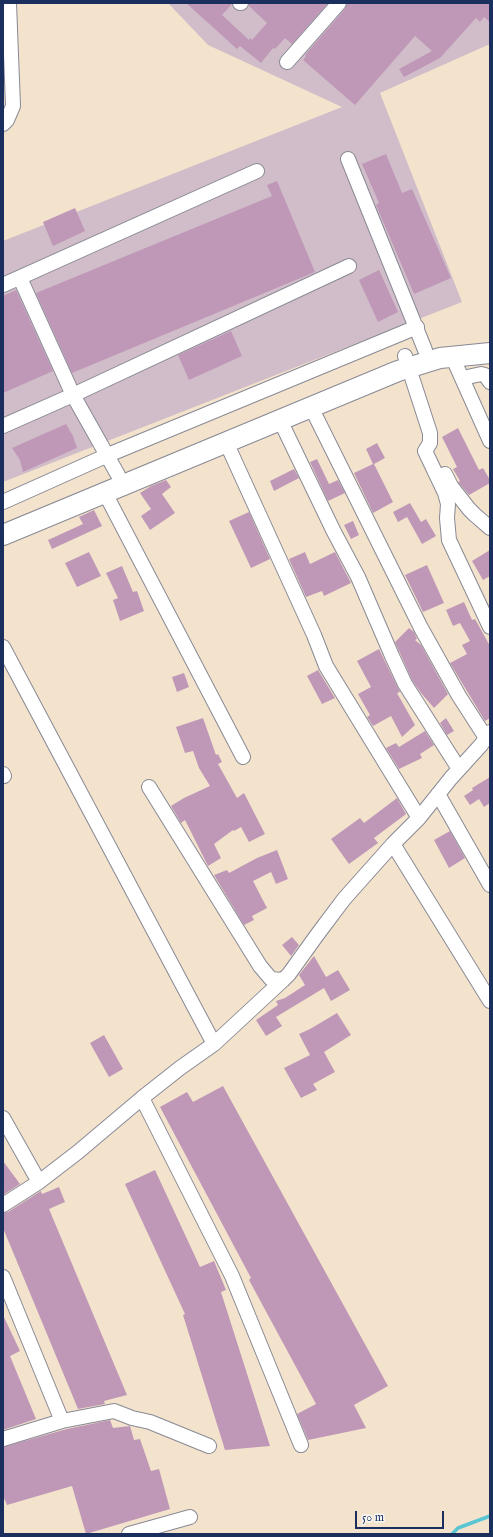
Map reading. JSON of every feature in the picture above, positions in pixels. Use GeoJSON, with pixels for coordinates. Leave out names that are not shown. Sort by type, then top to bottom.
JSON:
{"type":"FeatureCollection","features":[{"type":"Feature","properties":{"kind":"highway"},"geometry":{"type":"LineString","coordinates":[[3,535],[311,407],[407,362],[426,350],[490,342]]}},
{"type":"Feature","properties":{"kind":"highway"},"geometry":{"type":"LineString","coordinates":[[3,521],[220,433],[305,396],[407,362],[419,364],[452,356],[490,353]]}},
{"type":"Feature","properties":{"kind":"street"},"geometry":{"type":"LineString","coordinates":[[3,124],[7,120],[13,106],[9,3]]}},
{"type":"Feature","properties":{"kind":"street"},"geometry":{"type":"LineString","coordinates":[[287,62],[339,3]]}},
{"type":"Feature","properties":{"kind":"street"},"geometry":{"type":"LineString","coordinates":[[348,159],[426,350]]}},
{"type":"Feature","properties":{"kind":"street"},"geometry":{"type":"LineString","coordinates":[[3,285],[257,171]]}},
{"type":"Feature","properties":{"kind":"street"},"geometry":{"type":"LineString","coordinates":[[3,426],[73,395],[348,266]]}},
{"type":"Feature","properties":{"kind":"street"},"geometry":{"type":"LineString","coordinates":[[20,278],[73,395],[118,475]]}},
{"type":"Feature","properties":{"kind":"street"},"geometry":{"type":"LineString","coordinates":[[3,502],[108,455],[417,327]]}},
{"type":"Feature","properties":{"kind":"street"},"geometry":{"type":"LineString","coordinates":[[452,356],[490,441]]}},
{"type":"Feature","properties":{"kind":"street"},"geometry":{"type":"LineString","coordinates":[[407,362],[427,419],[430,433],[430,443],[440,469],[451,486],[474,515],[490,528]]}},
{"type":"Feature","properties":{"kind":"street"},"geometry":{"type":"LineString","coordinates":[[463,378],[481,374],[485,375],[490,382]]}},
{"type":"Feature","properties":{"kind":"street"},"geometry":{"type":"LineString","coordinates":[[3,1205],[39,1182],[180,1068],[214,1044],[283,980],[344,900],[393,844],[419,818],[488,735],[459,696],[421,628],[311,407]]}},
{"type":"Feature","properties":{"kind":"street"},"geometry":{"type":"LineString","coordinates":[[280,420],[334,532],[358,577],[405,684],[459,769]]}},
{"type":"Feature","properties":{"kind":"street"},"geometry":{"type":"LineString","coordinates":[[226,442],[314,635],[326,666],[419,818]]}},
{"type":"Feature","properties":{"kind":"street"},"geometry":{"type":"LineString","coordinates":[[430,443],[425,450],[445,492],[448,504],[447,518],[449,540],[490,626]]}},
{"type":"Feature","properties":{"kind":"street"},"geometry":{"type":"LineString","coordinates":[[105,493],[243,757]]}},
{"type":"Feature","properties":{"kind":"street"},"geometry":{"type":"LineString","coordinates":[[3,647],[214,1044]]}},
{"type":"Feature","properties":{"kind":"street"},"geometry":{"type":"LineString","coordinates":[[149,786],[260,966],[271,979],[283,980]]}},
{"type":"Feature","properties":{"kind":"street"},"geometry":{"type":"LineString","coordinates":[[438,794],[490,885]]}},
{"type":"Feature","properties":{"kind":"street"},"geometry":{"type":"LineString","coordinates":[[393,844],[490,1002]]}},
{"type":"Feature","properties":{"kind":"street"},"geometry":{"type":"LineString","coordinates":[[142,1098],[232,1276],[301,1445]]}},
{"type":"Feature","properties":{"kind":"street"},"geometry":{"type":"LineString","coordinates":[[3,1118],[39,1182]]}},
{"type":"Feature","properties":{"kind":"street"},"geometry":{"type":"LineString","coordinates":[[3,1277],[62,1421]]}},
{"type":"Feature","properties":{"kind":"street"},"geometry":{"type":"LineString","coordinates":[[3,1439],[62,1421],[114,1411],[132,1418],[150,1422],[209,1446]]}},
{"type":"Feature","properties":{"kind":"street"},"geometry":{"type":"LineString","coordinates":[[129,1534],[190,1517]]}},
{"type":"Feature","properties":{"kind":"shaded area"},"geometry":{"type":"Polygon","coordinates":[[[168,3],[490,3],[490,44],[380,93],[462,302],[3,482],[3,241],[342,107],[208,45],[168,3]]]}},
{"type":"Feature","properties":{"kind":"building"},"geometry":{"type":"Polygon","coordinates":[[[186,3],[232,3],[222,15],[249,40],[250,38],[252,40],[267,23],[249,6],[249,3],[328,3],[292,44],[285,38],[275,49],[273,48],[261,63],[240,46],[237,49],[186,3]]]}},
{"type":"Feature","properties":{"kind":"building"},"geometry":{"type":"Polygon","coordinates":[[[347,3],[490,3],[490,22],[484,17],[480,22],[476,18],[440,58],[404,77],[399,69],[432,51],[415,36],[355,105],[303,60],[306,56],[305,55],[345,9],[347,3]]]}},
{"type":"Feature","properties":{"kind":"building"},"geometry":{"type":"Polygon","coordinates":[[[386,154],[402,193],[412,189],[451,278],[414,294],[376,205],[379,203],[362,164],[386,154]]]}},
{"type":"Feature","properties":{"kind":"building"},"geometry":{"type":"Polygon","coordinates":[[[277,181],[315,272],[72,373],[36,293],[272,196],[267,185],[277,181]]]}},
{"type":"Feature","properties":{"kind":"building"},"geometry":{"type":"Polygon","coordinates":[[[75,208],[85,231],[53,246],[43,222],[75,208]]]}},
{"type":"Feature","properties":{"kind":"building"},"geometry":{"type":"Polygon","coordinates":[[[379,270],[398,312],[378,322],[359,280],[379,270]]]}},
{"type":"Feature","properties":{"kind":"building"},"geometry":{"type":"Polygon","coordinates":[[[16,290],[53,371],[3,393],[3,296],[16,290]]]}},
{"type":"Feature","properties":{"kind":"building"},"geometry":{"type":"Polygon","coordinates":[[[231,331],[242,356],[189,380],[178,355],[231,331]]]}},
{"type":"Feature","properties":{"kind":"building"},"geometry":{"type":"Polygon","coordinates":[[[66,424],[73,436],[77,448],[23,472],[20,460],[12,448],[66,424]]]}},
{"type":"Feature","properties":{"kind":"building"},"geometry":{"type":"Polygon","coordinates":[[[458,428],[479,470],[483,468],[490,480],[490,483],[469,495],[458,482],[460,481],[453,469],[457,467],[442,437],[458,428]]]}},
{"type":"Feature","properties":{"kind":"building"},"geometry":{"type":"Polygon","coordinates":[[[377,443],[385,458],[374,464],[393,502],[373,513],[354,473],[373,464],[366,449],[377,443]]]}},
{"type":"Feature","properties":{"kind":"building"},"geometry":{"type":"Polygon","coordinates":[[[317,459],[329,484],[338,480],[345,493],[328,501],[310,462],[317,459]]]}},
{"type":"Feature","properties":{"kind":"building"},"geometry":{"type":"Polygon","coordinates":[[[294,469],[299,478],[274,491],[270,481],[294,469]]]}},
{"type":"Feature","properties":{"kind":"building"},"geometry":{"type":"Polygon","coordinates":[[[166,480],[171,487],[162,494],[175,513],[150,530],[141,516],[151,509],[140,493],[151,486],[166,480]]]}},
{"type":"Feature","properties":{"kind":"building"},"geometry":{"type":"Polygon","coordinates":[[[410,503],[421,522],[426,519],[436,536],[422,544],[407,517],[398,522],[393,512],[410,503]]]}},
{"type":"Feature","properties":{"kind":"building"},"geometry":{"type":"Polygon","coordinates":[[[94,510],[102,526],[52,549],[48,540],[83,524],[79,517],[94,510]]]}},
{"type":"Feature","properties":{"kind":"building"},"geometry":{"type":"Polygon","coordinates":[[[249,512],[270,559],[251,568],[229,521],[249,512]]]}},
{"type":"Feature","properties":{"kind":"building"},"geometry":{"type":"Polygon","coordinates":[[[353,521],[359,535],[351,539],[344,525],[353,521]]]}},
{"type":"Feature","properties":{"kind":"building"},"geometry":{"type":"Polygon","coordinates":[[[490,550],[490,576],[483,580],[472,561],[490,550]]]}},
{"type":"Feature","properties":{"kind":"building"},"geometry":{"type":"Polygon","coordinates":[[[89,552],[101,576],[77,587],[65,563],[89,552]]]}},
{"type":"Feature","properties":{"kind":"building"},"geometry":{"type":"Polygon","coordinates":[[[305,552],[310,564],[335,552],[351,583],[324,596],[322,591],[306,597],[289,559],[305,552]]]}},
{"type":"Feature","properties":{"kind":"building"},"geometry":{"type":"Polygon","coordinates":[[[427,565],[444,603],[423,612],[405,575],[427,565]]]}},
{"type":"Feature","properties":{"kind":"building"},"geometry":{"type":"Polygon","coordinates":[[[122,566],[133,592],[137,591],[144,611],[120,621],[113,600],[118,598],[106,573],[122,566]]]}},
{"type":"Feature","properties":{"kind":"building"},"geometry":{"type":"Polygon","coordinates":[[[464,602],[472,620],[475,619],[490,646],[490,718],[485,721],[450,663],[467,654],[462,645],[470,641],[460,623],[453,626],[446,610],[464,602]]]}},
{"type":"Feature","properties":{"kind":"building"},"geometry":{"type":"Polygon","coordinates":[[[409,628],[414,632],[417,639],[415,640],[421,645],[448,694],[434,708],[412,680],[395,642],[409,628]]]}},
{"type":"Feature","properties":{"kind":"building"},"geometry":{"type":"Polygon","coordinates":[[[379,649],[400,692],[397,693],[415,725],[402,737],[391,716],[373,726],[367,717],[370,715],[358,694],[371,687],[357,661],[379,649]]]}},
{"type":"Feature","properties":{"kind":"building"},"geometry":{"type":"Polygon","coordinates":[[[318,670],[335,698],[322,704],[307,676],[318,670]]]}},
{"type":"Feature","properties":{"kind":"building"},"geometry":{"type":"Polygon","coordinates":[[[184,673],[189,687],[177,692],[172,677],[184,673]]]}},
{"type":"Feature","properties":{"kind":"building"},"geometry":{"type":"Polygon","coordinates":[[[203,718],[216,755],[218,754],[222,762],[218,764],[237,798],[244,793],[265,834],[249,842],[241,827],[234,831],[233,830],[214,844],[221,858],[208,866],[185,820],[181,823],[171,806],[210,786],[199,768],[193,751],[185,753],[176,727],[203,718]]]}},
{"type":"Feature","properties":{"kind":"building"},"geometry":{"type":"Polygon","coordinates":[[[446,718],[454,731],[447,735],[440,723],[446,718]]]}},
{"type":"Feature","properties":{"kind":"building"},"geometry":{"type":"Polygon","coordinates":[[[425,731],[434,745],[420,754],[422,758],[399,769],[386,748],[396,743],[399,747],[425,731]]]}},
{"type":"Feature","properties":{"kind":"building"},"geometry":{"type":"Polygon","coordinates":[[[490,777],[490,803],[484,807],[479,799],[470,805],[464,796],[473,790],[472,788],[490,777]]]}},
{"type":"Feature","properties":{"kind":"building"},"geometry":{"type":"Polygon","coordinates":[[[397,798],[406,814],[374,838],[378,843],[349,864],[331,839],[360,818],[364,823],[397,798]]]}},
{"type":"Feature","properties":{"kind":"building"},"geometry":{"type":"Polygon","coordinates":[[[450,831],[465,858],[449,868],[434,840],[450,831]]]}},
{"type":"Feature","properties":{"kind":"building"},"geometry":{"type":"Polygon","coordinates":[[[277,850],[288,879],[276,884],[271,872],[253,881],[267,908],[252,916],[254,920],[244,925],[214,875],[227,870],[229,873],[257,858],[277,850]]]}},
{"type":"Feature","properties":{"kind":"building"},"geometry":{"type":"Polygon","coordinates":[[[292,937],[299,945],[291,956],[282,945],[292,937]]]}},
{"type":"Feature","properties":{"kind":"building"},"geometry":{"type":"Polygon","coordinates":[[[314,956],[326,977],[338,970],[350,990],[331,1001],[324,988],[276,1017],[282,1026],[266,1036],[256,1020],[278,1005],[276,1001],[285,998],[305,985],[299,975],[314,956]]]}},
{"type":"Feature","properties":{"kind":"building"},"geometry":{"type":"Polygon","coordinates":[[[337,1013],[351,1035],[324,1052],[335,1072],[313,1084],[317,1090],[301,1098],[284,1068],[310,1055],[299,1034],[337,1013]]]}},
{"type":"Feature","properties":{"kind":"building"},"geometry":{"type":"Polygon","coordinates":[[[104,1035],[123,1069],[109,1077],[90,1043],[104,1035]]]}},
{"type":"Feature","properties":{"kind":"building"},"geometry":{"type":"Polygon","coordinates":[[[223,1086],[388,1386],[354,1405],[366,1428],[308,1440],[297,1414],[316,1404],[249,1280],[251,1278],[160,1107],[187,1092],[193,1102],[223,1086]]]}},
{"type":"Feature","properties":{"kind":"building"},"geometry":{"type":"Polygon","coordinates":[[[3,1161],[20,1184],[3,1195],[3,1161]]]}},
{"type":"Feature","properties":{"kind":"building"},"geometry":{"type":"Polygon","coordinates":[[[155,1170],[200,1267],[214,1261],[226,1290],[221,1292],[270,1446],[225,1450],[183,1315],[185,1314],[125,1184],[155,1170]]]}},
{"type":"Feature","properties":{"kind":"building"},"geometry":{"type":"Polygon","coordinates":[[[59,1187],[65,1202],[49,1209],[127,1395],[104,1401],[105,1404],[78,1409],[3,1228],[3,1213],[8,1212],[41,1191],[42,1194],[59,1187]]]}},
{"type":"Feature","properties":{"kind":"building"},"geometry":{"type":"Polygon","coordinates":[[[3,1315],[20,1351],[10,1356],[36,1419],[3,1430],[3,1315]]]}},
{"type":"Feature","properties":{"kind":"building"},"geometry":{"type":"Polygon","coordinates":[[[110,1420],[113,1428],[130,1426],[134,1440],[140,1439],[151,1471],[159,1469],[170,1509],[86,1534],[72,1486],[7,1505],[3,1496],[3,1447],[67,1429],[110,1420]]]}},
{"type":"Feature","properties":{"kind":"waterway"},"geometry":{"type":"LineString","coordinates":[[452,1534],[458,1528],[490,1516]]}}]}
